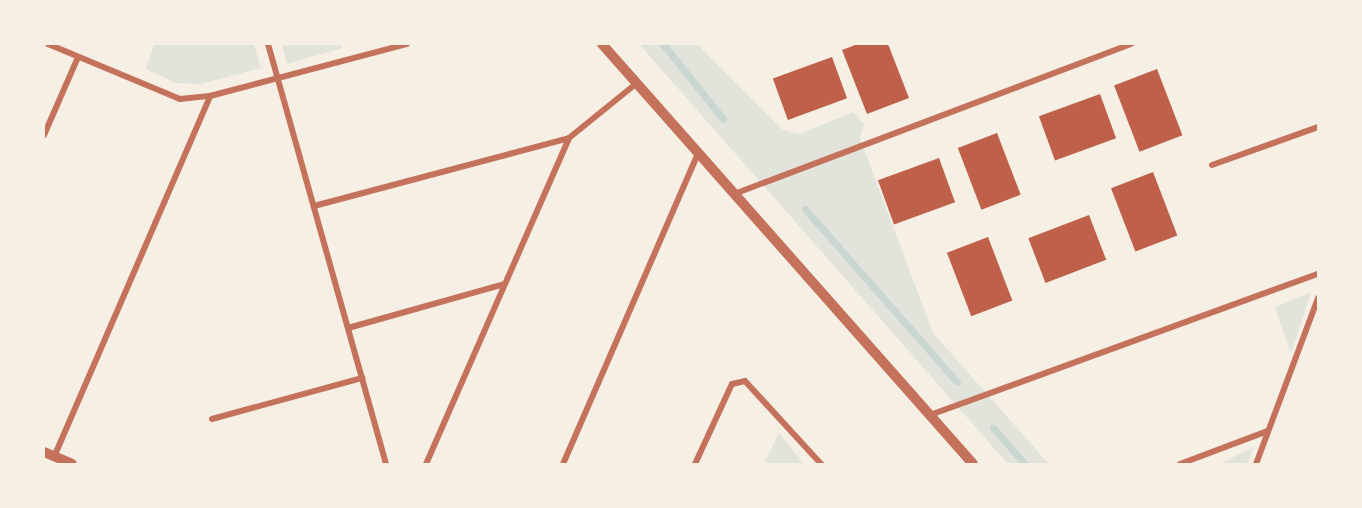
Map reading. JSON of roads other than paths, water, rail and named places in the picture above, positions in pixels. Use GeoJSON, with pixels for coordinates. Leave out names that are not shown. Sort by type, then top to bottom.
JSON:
{"type":"FeatureCollection","features":[{"type":"Feature","properties":{"kind":"street"},"geometry":{"type":"LineString","coordinates":[[48,44],[166,96],[210,96],[407,44]]}},
{"type":"Feature","properties":{"kind":"street"},"geometry":{"type":"LineString","coordinates":[[268,44],[386,465]]}},
{"type":"Feature","properties":{"kind":"street"},"geometry":{"type":"LineString","coordinates":[[602,44],[974,464]]}},
{"type":"Feature","properties":{"kind":"street"},"geometry":{"type":"LineString","coordinates":[[734,194],[1131,44]]}},
{"type":"Feature","properties":{"kind":"street"},"geometry":{"type":"LineString","coordinates":[[44,135],[78,57]]}},
{"type":"Feature","properties":{"kind":"street"},"geometry":{"type":"LineString","coordinates":[[314,206],[569,138],[637,83]]}},
{"type":"Feature","properties":{"kind":"street"},"geometry":{"type":"LineString","coordinates":[[54,457],[210,96]]}},
{"type":"Feature","properties":{"kind":"street"},"geometry":{"type":"LineString","coordinates":[[1212,165],[1318,127]]}},
{"type":"Feature","properties":{"kind":"street"},"geometry":{"type":"LineString","coordinates":[[426,465],[569,138]]}},
{"type":"Feature","properties":{"kind":"street"},"geometry":{"type":"LineString","coordinates":[[563,465],[698,154]]}},
{"type":"Feature","properties":{"kind":"street"},"geometry":{"type":"LineString","coordinates":[[930,415],[1318,274]]}},
{"type":"Feature","properties":{"kind":"street"},"geometry":{"type":"LineString","coordinates":[[348,328],[505,284]]}},
{"type":"Feature","properties":{"kind":"street"},"geometry":{"type":"LineString","coordinates":[[1256,465],[1318,298]]}},
{"type":"Feature","properties":{"kind":"street"},"geometry":{"type":"LineString","coordinates":[[212,418],[362,378]]}},
{"type":"Feature","properties":{"kind":"street"},"geometry":{"type":"LineString","coordinates":[[695,465],[732,384],[745,381],[758,390],[821,465]]}},
{"type":"Feature","properties":{"kind":"street"},"geometry":{"type":"LineString","coordinates":[[1179,465],[1268,431]]}},
{"type":"Feature","properties":{"kind":"street"},"geometry":{"type":"LineString","coordinates":[[44,452],[72,465]]}},
{"type":"Feature","properties":{"kind":"waterway"},"geometry":{"type":"LineString","coordinates":[[663,44],[723,119]]}},
{"type":"Feature","properties":{"kind":"waterway"},"geometry":{"type":"LineString","coordinates":[[805,209],[957,382]]}},
{"type":"Feature","properties":{"kind":"waterway"},"geometry":{"type":"LineString","coordinates":[[993,428],[1025,464]]}}]}
